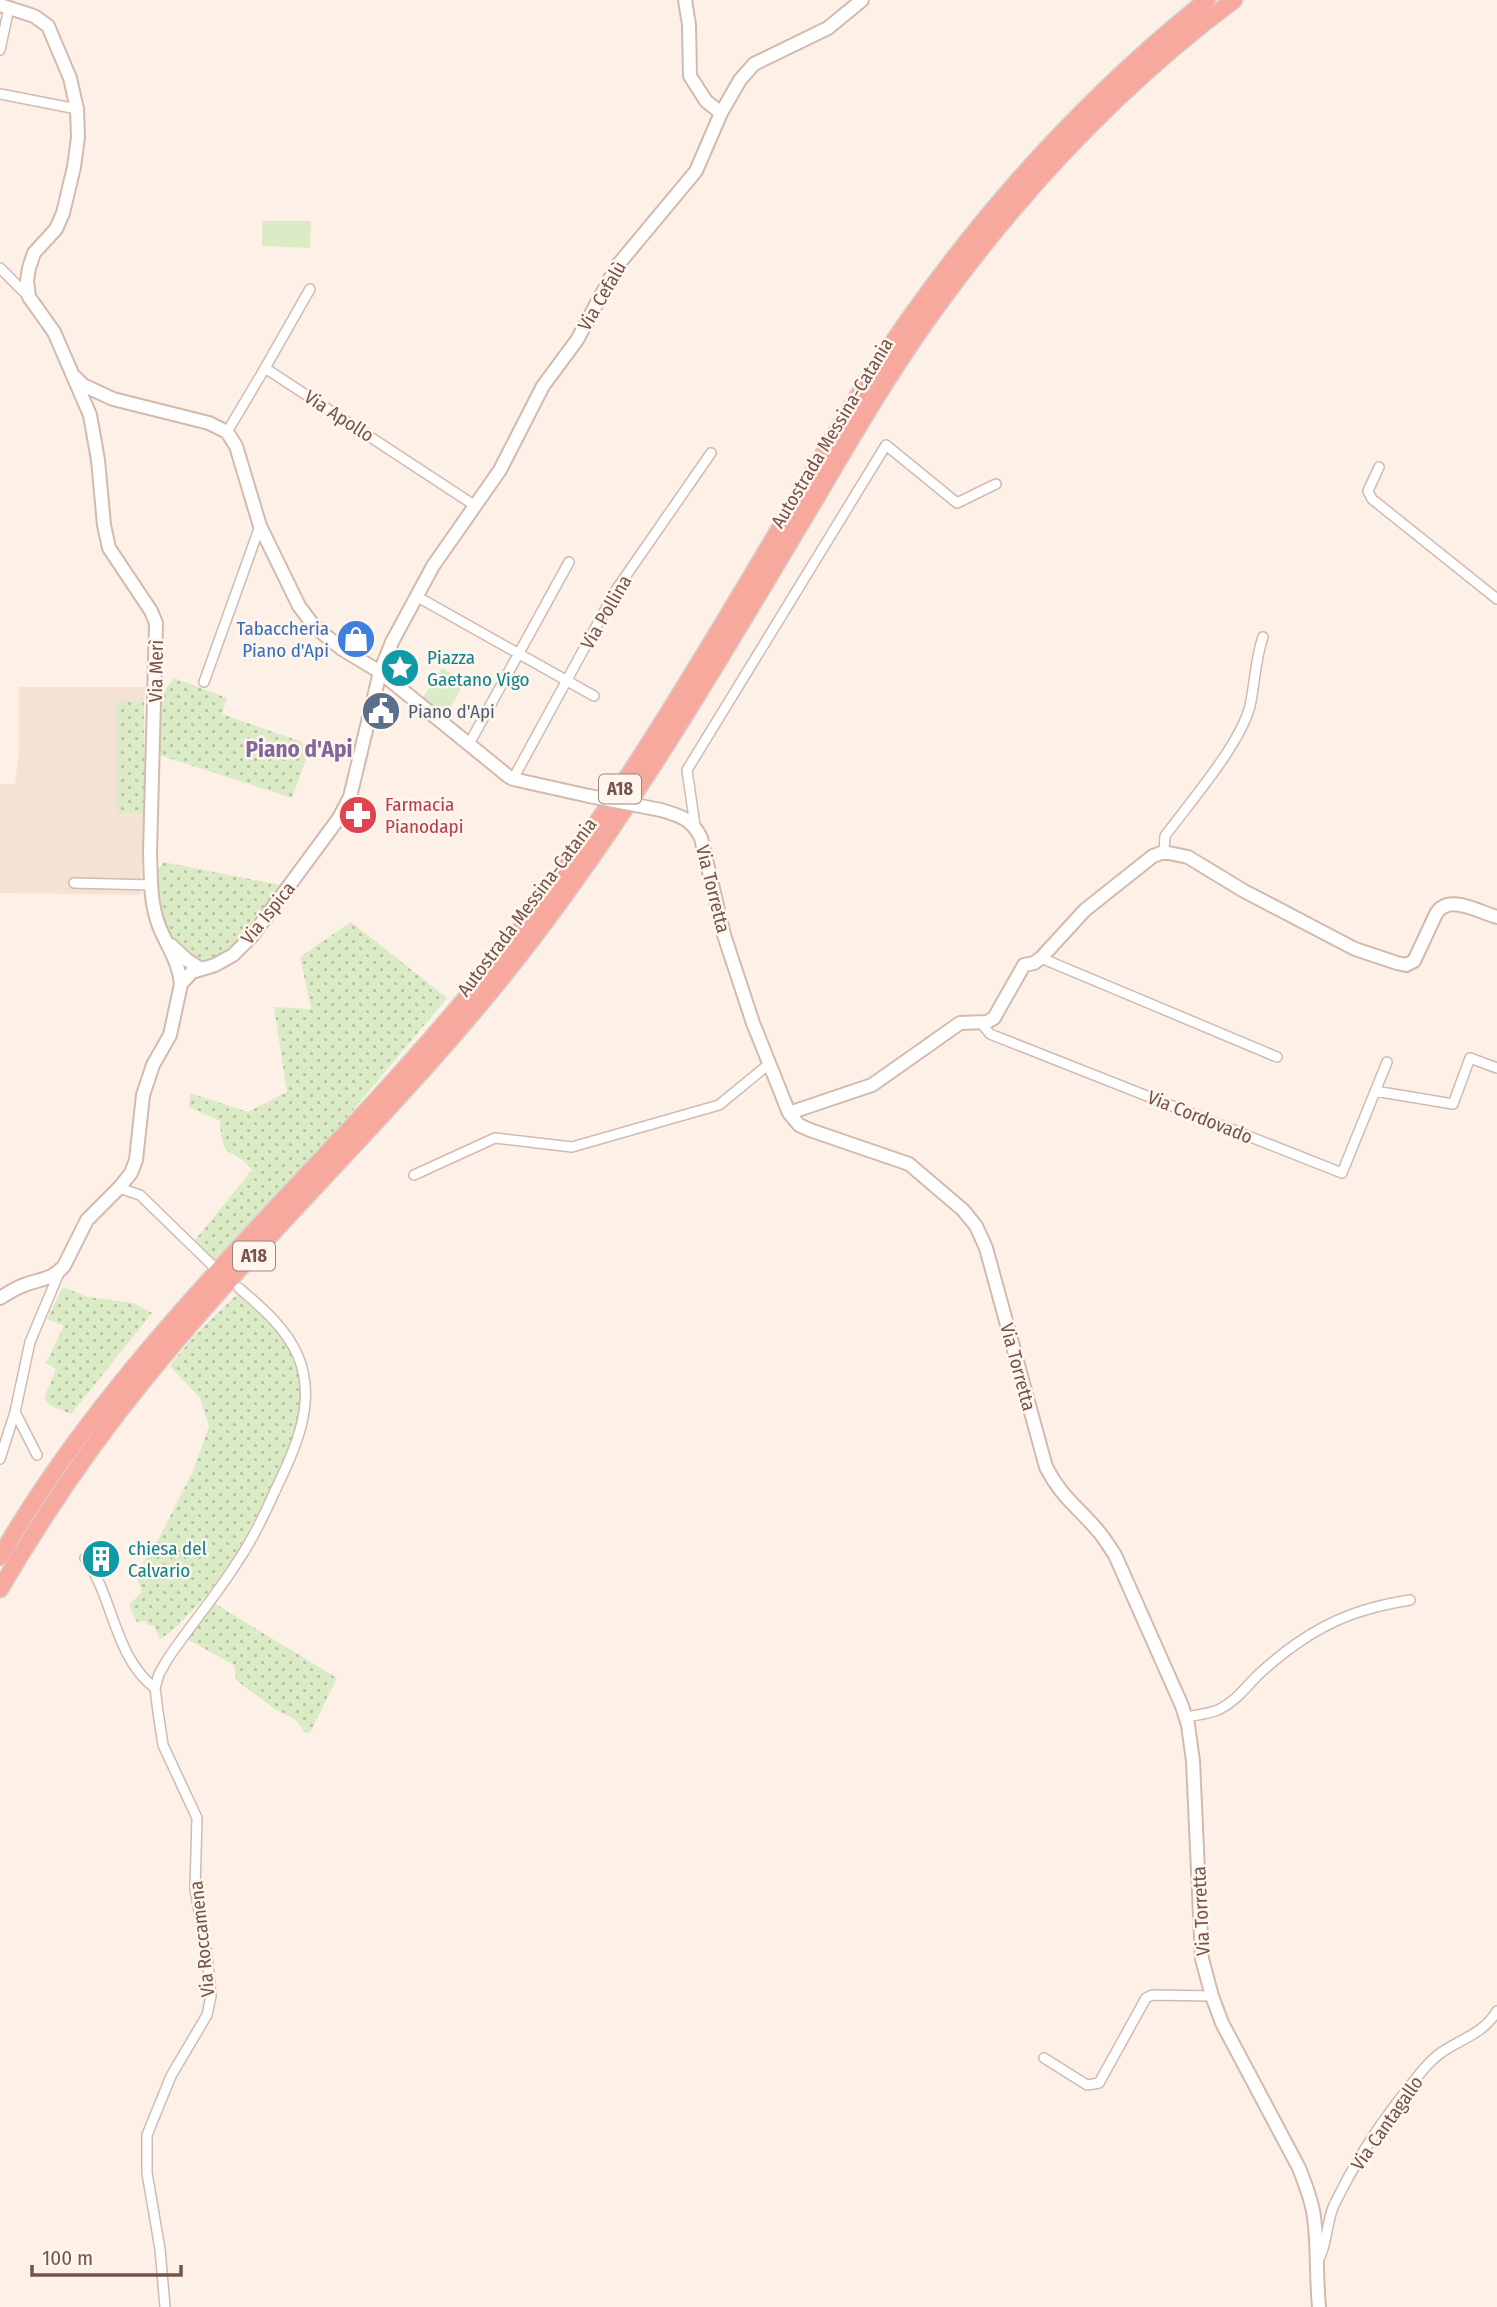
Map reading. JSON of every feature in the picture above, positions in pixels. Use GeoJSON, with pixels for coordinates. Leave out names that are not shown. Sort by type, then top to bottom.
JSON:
{"type":"FeatureCollection","features":[{"type":"Feature","properties":{"kind":"highway","name":"Autostrada Messina-Catania"},"geometry":{"type":"LineString","coordinates":[[0,1558],[61,1463],[133,1368],[466,998],[566,868],[650,743],[867,381],[952,260],[1018,179],[1063,130],[1132,64],[1207,0]]}},
{"type":"Feature","properties":{"kind":"highway","name":"Autostrada Messina-Catania"},"geometry":{"type":"LineString","coordinates":[[0,1589],[52,1503],[146,1377],[477,1009],[580,876],[668,743],[881,389],[965,269],[1030,190],[1075,141],[1143,76],[1234,0]]}},
{"type":"Feature","properties":{"kind":"street"},"geometry":{"type":"LineString","coordinates":[[685,0],[689,25],[690,76],[706,101],[721,113]]}},
{"type":"Feature","properties":{"kind":"street","name":"Via Cefalù"},"geometry":{"type":"LineString","coordinates":[[391,642],[433,566],[500,470],[534,400],[552,371],[577,340],[617,266],[696,171],[721,113],[740,80],[754,64],[828,28],[862,0]]}},
{"type":"Feature","properties":{"kind":"street"},"geometry":{"type":"LineString","coordinates":[[0,50],[5,6],[34,16],[48,26],[70,78],[78,109],[74,167],[63,213],[55,229],[34,253],[27,281],[29,297]]}},
{"type":"Feature","properties":{"kind":"street"},"geometry":{"type":"LineString","coordinates":[[0,94],[78,109]]}},
{"type":"Feature","properties":{"kind":"street"},"geometry":{"type":"LineString","coordinates":[[0,268],[29,297]]}},
{"type":"Feature","properties":{"kind":"street"},"geometry":{"type":"LineString","coordinates":[[72,374],[83,385],[113,399],[209,423],[227,432],[310,289]]}},
{"type":"Feature","properties":{"kind":"street","name":"Via Merì"},"geometry":{"type":"LineString","coordinates":[[29,297],[54,332],[90,415],[98,460],[104,525],[110,548],[156,623],[151,886],[154,909],[179,969],[181,984]]}},
{"type":"Feature","properties":{"kind":"street","name":"Via Apollo"},"geometry":{"type":"LineString","coordinates":[[265,368],[474,505]]}},
{"type":"Feature","properties":{"kind":"street"},"geometry":{"type":"LineString","coordinates":[[90,415],[95,403],[100,399],[113,399]]}},
{"type":"Feature","properties":{"kind":"street","name":"Via Torretta"},"geometry":{"type":"LineString","coordinates":[[227,432],[236,446],[260,526],[299,606],[314,625],[342,649],[380,672],[513,779],[661,810],[681,816],[695,826]]}},
{"type":"Feature","properties":{"kind":"street","name":"Via Torretta"},"geometry":{"type":"LineString","coordinates":[[996,484],[957,503],[886,445],[687,770],[695,826],[701,838],[724,934],[752,1023],[789,1112],[799,1125],[810,1130],[909,1164],[963,1210],[976,1226],[986,1248],[1046,1467],[1055,1485],[1099,1532],[1115,1555],[1186,1717],[1193,1761],[1202,1959],[1222,2023],[1299,2168],[1314,2214],[1319,2307]]}},
{"type":"Feature","properties":{"kind":"street","name":"Via Pollina"},"geometry":{"type":"LineString","coordinates":[[513,779],[617,590],[711,453]]}},
{"type":"Feature","properties":{"kind":"street"},"geometry":{"type":"LineString","coordinates":[[1379,467],[1368,491],[1372,499],[1497,600]]}},
{"type":"Feature","properties":{"kind":"street"},"geometry":{"type":"LineString","coordinates":[[204,682],[260,526]]}},
{"type":"Feature","properties":{"kind":"street"},"geometry":{"type":"LineString","coordinates":[[469,744],[569,562]]}},
{"type":"Feature","properties":{"kind":"street"},"geometry":{"type":"LineString","coordinates":[[416,596],[594,696]]}},
{"type":"Feature","properties":{"kind":"street"},"geometry":{"type":"LineString","coordinates":[[1164,852],[1165,836],[1240,730],[1250,706],[1255,664],[1263,637]]}},
{"type":"Feature","properties":{"kind":"street","name":"Via Ispica"},"geometry":{"type":"LineString","coordinates":[[181,984],[196,970],[215,965],[233,955],[252,936],[339,818],[350,797],[358,772],[380,672],[391,642]]}},
{"type":"Feature","properties":{"kind":"street"},"geometry":{"type":"LineString","coordinates":[[789,1112],[872,1085],[960,1023],[987,1023],[994,1018],[1024,965],[1041,958],[1085,910],[1153,856],[1164,852],[1188,857],[1244,891],[1355,949],[1397,963],[1414,961],[1436,914],[1445,904],[1455,904],[1497,917]]}},
{"type":"Feature","properties":{"kind":"street"},"geometry":{"type":"LineString","coordinates":[[74,883],[151,886]]}},
{"type":"Feature","properties":{"kind":"street"},"geometry":{"type":"LineString","coordinates":[[166,939],[196,970]]}},
{"type":"Feature","properties":{"kind":"street"},"geometry":{"type":"LineString","coordinates":[[174,957],[196,970]]}},
{"type":"Feature","properties":{"kind":"street"},"geometry":{"type":"LineString","coordinates":[[1041,958],[1277,1057]]}},
{"type":"Feature","properties":{"kind":"street"},"geometry":{"type":"LineString","coordinates":[[0,1459],[15,1412],[30,1342],[58,1273],[87,1220],[119,1188],[131,1173],[136,1160],[145,1087],[153,1065],[170,1035],[181,984]]}},
{"type":"Feature","properties":{"kind":"street","name":"Via Cordovado"},"geometry":{"type":"LineString","coordinates":[[981,1023],[990,1034],[1342,1173],[1387,1062]]}},
{"type":"Feature","properties":{"kind":"street"},"geometry":{"type":"LineString","coordinates":[[1375,1091],[1454,1104],[1470,1058],[1497,1068]]}},
{"type":"Feature","properties":{"kind":"street"},"geometry":{"type":"LineString","coordinates":[[414,1175],[495,1138],[572,1147],[719,1105],[769,1064]]}},
{"type":"Feature","properties":{"kind":"street"},"geometry":{"type":"LineString","coordinates":[[131,1173],[140,1195],[212,1265]]}},
{"type":"Feature","properties":{"kind":"street"},"geometry":{"type":"LineString","coordinates":[[119,1188],[140,1195]]}},
{"type":"Feature","properties":{"kind":"street"},"geometry":{"type":"LineString","coordinates":[[0,1298],[27,1284],[58,1273]]}},
{"type":"Feature","properties":{"kind":"street"},"geometry":{"type":"LineString","coordinates":[[155,1688],[167,1660],[236,1564],[261,1521],[296,1445],[302,1423],[304,1379],[293,1345],[259,1306],[239,1288]]}},
{"type":"Feature","properties":{"kind":"street"},"geometry":{"type":"LineString","coordinates":[[15,1412],[37,1455]]}},
{"type":"Feature","properties":{"kind":"street"},"geometry":{"type":"LineString","coordinates":[[85,1558],[97,1575],[128,1653],[155,1688]]}},
{"type":"Feature","properties":{"kind":"street"},"geometry":{"type":"LineString","coordinates":[[1186,1717],[1216,1710],[1237,1699],[1258,1675],[1294,1645],[1349,1614],[1373,1606],[1410,1600]]}},
{"type":"Feature","properties":{"kind":"street","name":"Via Roccamena"},"geometry":{"type":"LineString","coordinates":[[155,1688],[163,1745],[197,1818],[195,1889],[211,1996],[207,2015],[171,2076],[147,2135],[147,2173],[160,2249],[165,2307]]}},
{"type":"Feature","properties":{"kind":"street"},"geometry":{"type":"LineString","coordinates":[[1044,2058],[1087,2085],[1098,2083],[1146,1998],[1152,1995],[1212,1996]]}},
{"type":"Feature","properties":{"kind":"street","name":"Via Cantagallo"},"geometry":{"type":"LineString","coordinates":[[1317,2264],[1325,2250],[1329,2219],[1334,2205],[1370,2140],[1440,2053],[1480,2032],[1497,2011]]}},
{"type":"Feature","properties":{"kind":"street"},"geometry":{"type":"LineString","coordinates":[[1313,2307],[1317,2279]]}},
{"type":"Feature","properties":{"kind":"shaded area"},"geometry":{"type":"Polygon","coordinates":[[[19,687],[145,687],[144,702],[117,702],[117,812],[145,813],[140,895],[0,893],[0,784],[15,784],[19,754],[19,687]]]}},
{"type":"Feature","properties":{"kind":"green space"},"geometry":{"type":"Polygon","coordinates":[[[262,221],[311,221],[310,248],[262,246],[262,221]]]}},
{"type":"Feature","properties":{"kind":"green space"},"geometry":{"type":"Polygon","coordinates":[[[442,668],[465,681],[445,717],[422,699],[442,668]]]}},
{"type":"Feature","properties":{"kind":"green space"},"geometry":{"type":"Polygon","coordinates":[[[174,678],[227,698],[222,714],[302,742],[306,759],[292,798],[156,754],[158,700],[174,678]]]}},
{"type":"Feature","properties":{"kind":"green space"},"geometry":{"type":"Polygon","coordinates":[[[117,701],[144,702],[145,813],[117,813],[117,701]]]}},
{"type":"Feature","properties":{"kind":"green space"},"geometry":{"type":"Polygon","coordinates":[[[163,862],[286,886],[243,941],[221,957],[202,961],[185,954],[171,939],[161,922],[155,880],[163,862]]]}},
{"type":"Feature","properties":{"kind":"green space"},"geometry":{"type":"Polygon","coordinates":[[[351,922],[447,998],[301,1172],[216,1261],[195,1240],[252,1170],[226,1148],[220,1121],[189,1107],[190,1093],[248,1112],[287,1092],[274,1007],[311,1009],[300,957],[351,922]]]}},
{"type":"Feature","properties":{"kind":"green space"},"geometry":{"type":"Polygon","coordinates":[[[63,1287],[87,1297],[134,1303],[152,1313],[71,1414],[51,1406],[44,1398],[56,1369],[46,1363],[64,1326],[47,1319],[63,1287]]]}},
{"type":"Feature","properties":{"kind":"green space"},"geometry":{"type":"Polygon","coordinates":[[[237,1294],[274,1329],[295,1361],[300,1393],[297,1426],[260,1509],[228,1565],[203,1599],[175,1628],[160,1639],[153,1625],[148,1625],[145,1621],[137,1622],[129,1605],[142,1592],[136,1574],[158,1540],[193,1471],[209,1426],[200,1398],[170,1366],[194,1336],[237,1294]]]}},
{"type":"Feature","properties":{"kind":"green space"},"geometry":{"type":"Polygon","coordinates":[[[212,1602],[337,1678],[310,1733],[305,1732],[295,1719],[276,1710],[236,1680],[234,1665],[187,1639],[212,1602]]]}},
{"type":"Feature","properties":{"kind":"place","name":"Tabaccheria Piano d'Api"},"geometry":{"type":"Point","coordinates":[356,639]}},
{"type":"Feature","properties":{"kind":"place","name":"Piazza Gaetano Vigo"},"geometry":{"type":"Point","coordinates":[400,668]}},
{"type":"Feature","properties":{"kind":"place","name":"Piano d'Api"},"geometry":{"type":"Point","coordinates":[381,711]}},
{"type":"Feature","properties":{"kind":"place","name":"Farmacia Pianodapi"},"geometry":{"type":"Point","coordinates":[358,815]}},
{"type":"Feature","properties":{"kind":"place","name":"chiesa del Calvario"},"geometry":{"type":"Point","coordinates":[101,1559]}},
{"type":"Feature","properties":{"kind":"district","name":"Piano d'Api"},"geometry":{"type":"Point","coordinates":[299,749]}}]}
